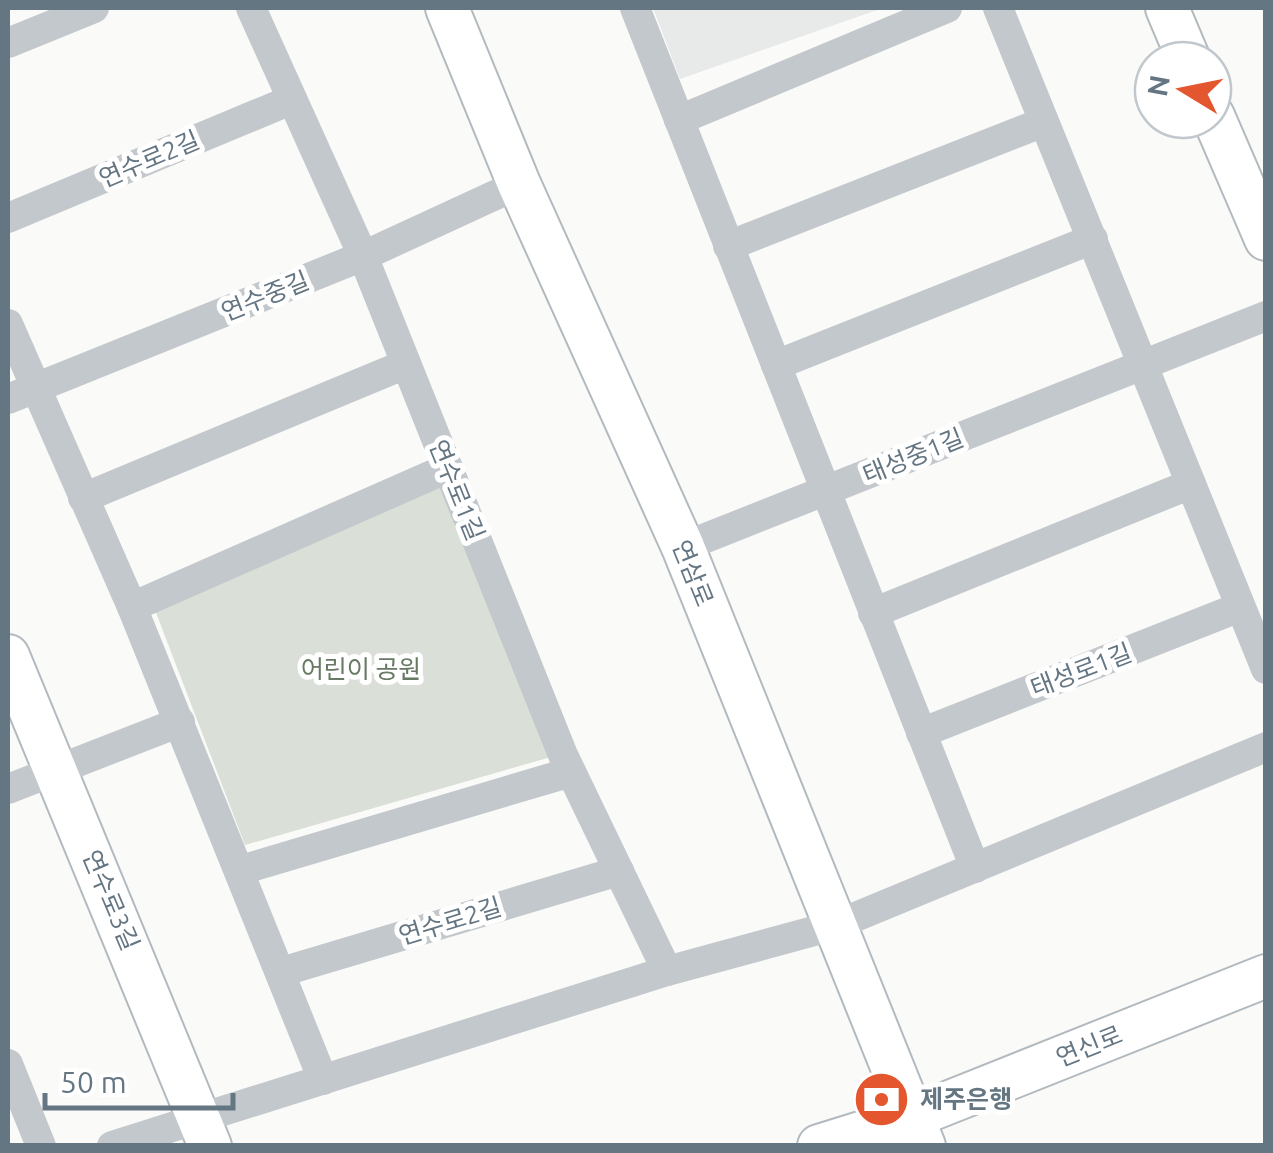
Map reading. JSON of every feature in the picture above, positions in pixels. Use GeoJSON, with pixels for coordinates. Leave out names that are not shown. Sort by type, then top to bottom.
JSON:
{"type":"FeatureCollection","features":[{"type":"Feature","properties":{"kind":"main road","name":"연삼로"},"geometry":{"type":"LineString","coordinates":[[447,8],[519,184],[683,547],[918,1131]]}},
{"type":"Feature","properties":{"kind":"main road"},"geometry":{"type":"LineString","coordinates":[[1167,8],[1181,40]]}},
{"type":"Feature","properties":{"kind":"main road"},"geometry":{"type":"LineString","coordinates":[[1223,140],[1266,240]]}},
{"type":"Feature","properties":{"kind":"main road","name":"연수로3길"},"geometry":{"type":"LineString","coordinates":[[8,656],[205,1132]]}},
{"type":"Feature","properties":{"kind":"main road","name":"연신로"},"geometry":{"type":"LineString","coordinates":[[819,1146],[918,1131],[1266,976]]}},
{"type":"Feature","properties":{"kind":"street"},"geometry":{"type":"LineString","coordinates":[[8,44],[94,8]]}},
{"type":"Feature","properties":{"kind":"street","name":"연수로1길"},"geometry":{"type":"LineString","coordinates":[[250,8],[362,256],[571,772],[667,971]]}},
{"type":"Feature","properties":{"kind":"street"},"geometry":{"type":"LineString","coordinates":[[635,8],[975,868]]}},
{"type":"Feature","properties":{"kind":"street"},"geometry":{"type":"LineString","coordinates":[[679,120],[947,8]]}},
{"type":"Feature","properties":{"kind":"street"},"geometry":{"type":"LineString","coordinates":[[998,8],[1266,670]]}},
{"type":"Feature","properties":{"kind":"street","name":"연수로2길"},"geometry":{"type":"LineString","coordinates":[[8,218],[292,100]]}},
{"type":"Feature","properties":{"kind":"street"},"geometry":{"type":"LineString","coordinates":[[728,246],[1044,122]]}},
{"type":"Feature","properties":{"kind":"street","name":"연수중길"},"geometry":{"type":"LineString","coordinates":[[21,394],[362,256],[519,184]]}},
{"type":"Feature","properties":{"kind":"street"},"geometry":{"type":"LineString","coordinates":[[776,365],[1092,239]]}},
{"type":"Feature","properties":{"kind":"street","name":"태성중1길"},"geometry":{"type":"LineString","coordinates":[[683,547],[1266,316]]}},
{"type":"Feature","properties":{"kind":"street"},"geometry":{"type":"LineString","coordinates":[[8,324],[21,394],[83,498],[132,607],[324,1080]]}},
{"type":"Feature","properties":{"kind":"street"},"geometry":{"type":"LineString","coordinates":[[83,498],[406,364]]}},
{"type":"Feature","properties":{"kind":"street"},"geometry":{"type":"LineString","coordinates":[[132,607],[448,468]]}},
{"type":"Feature","properties":{"kind":"street"},"geometry":{"type":"LineString","coordinates":[[874,612],[1191,484]]}},
{"type":"Feature","properties":{"kind":"street","name":"태성로1길"},"geometry":{"type":"LineString","coordinates":[[921,733],[1240,607]]}},
{"type":"Feature","properties":{"kind":"street"},"geometry":{"type":"LineString","coordinates":[[8,789],[180,722]]}},
{"type":"Feature","properties":{"kind":"street"},"geometry":{"type":"LineString","coordinates":[[112,1146],[205,1132],[324,1080],[667,971],[836,925],[1266,747]]}},
{"type":"Feature","properties":{"kind":"street"},"geometry":{"type":"LineString","coordinates":[[241,870],[571,772]]}},
{"type":"Feature","properties":{"kind":"street","name":"연수로2길"},"geometry":{"type":"LineString","coordinates":[[281,972],[618,871]]}},
{"type":"Feature","properties":{"kind":"street"},"geometry":{"type":"LineString","coordinates":[[8,1064],[41,1146]]}},
{"type":"Feature","properties":{"kind":"shaded area"},"geometry":{"type":"Polygon","coordinates":[[[653,8],[883,8],[680,79],[653,8]]]}},
{"type":"Feature","properties":{"kind":"green space","name":"어린이 공원"},"geometry":{"type":"Polygon","coordinates":[[[441,485],[551,757],[245,845],[155,610],[441,485]]]}},
{"type":"Feature","properties":{"kind":"place","name":"제주은행"},"geometry":{"type":"Point","coordinates":[881,1099]}}]}
